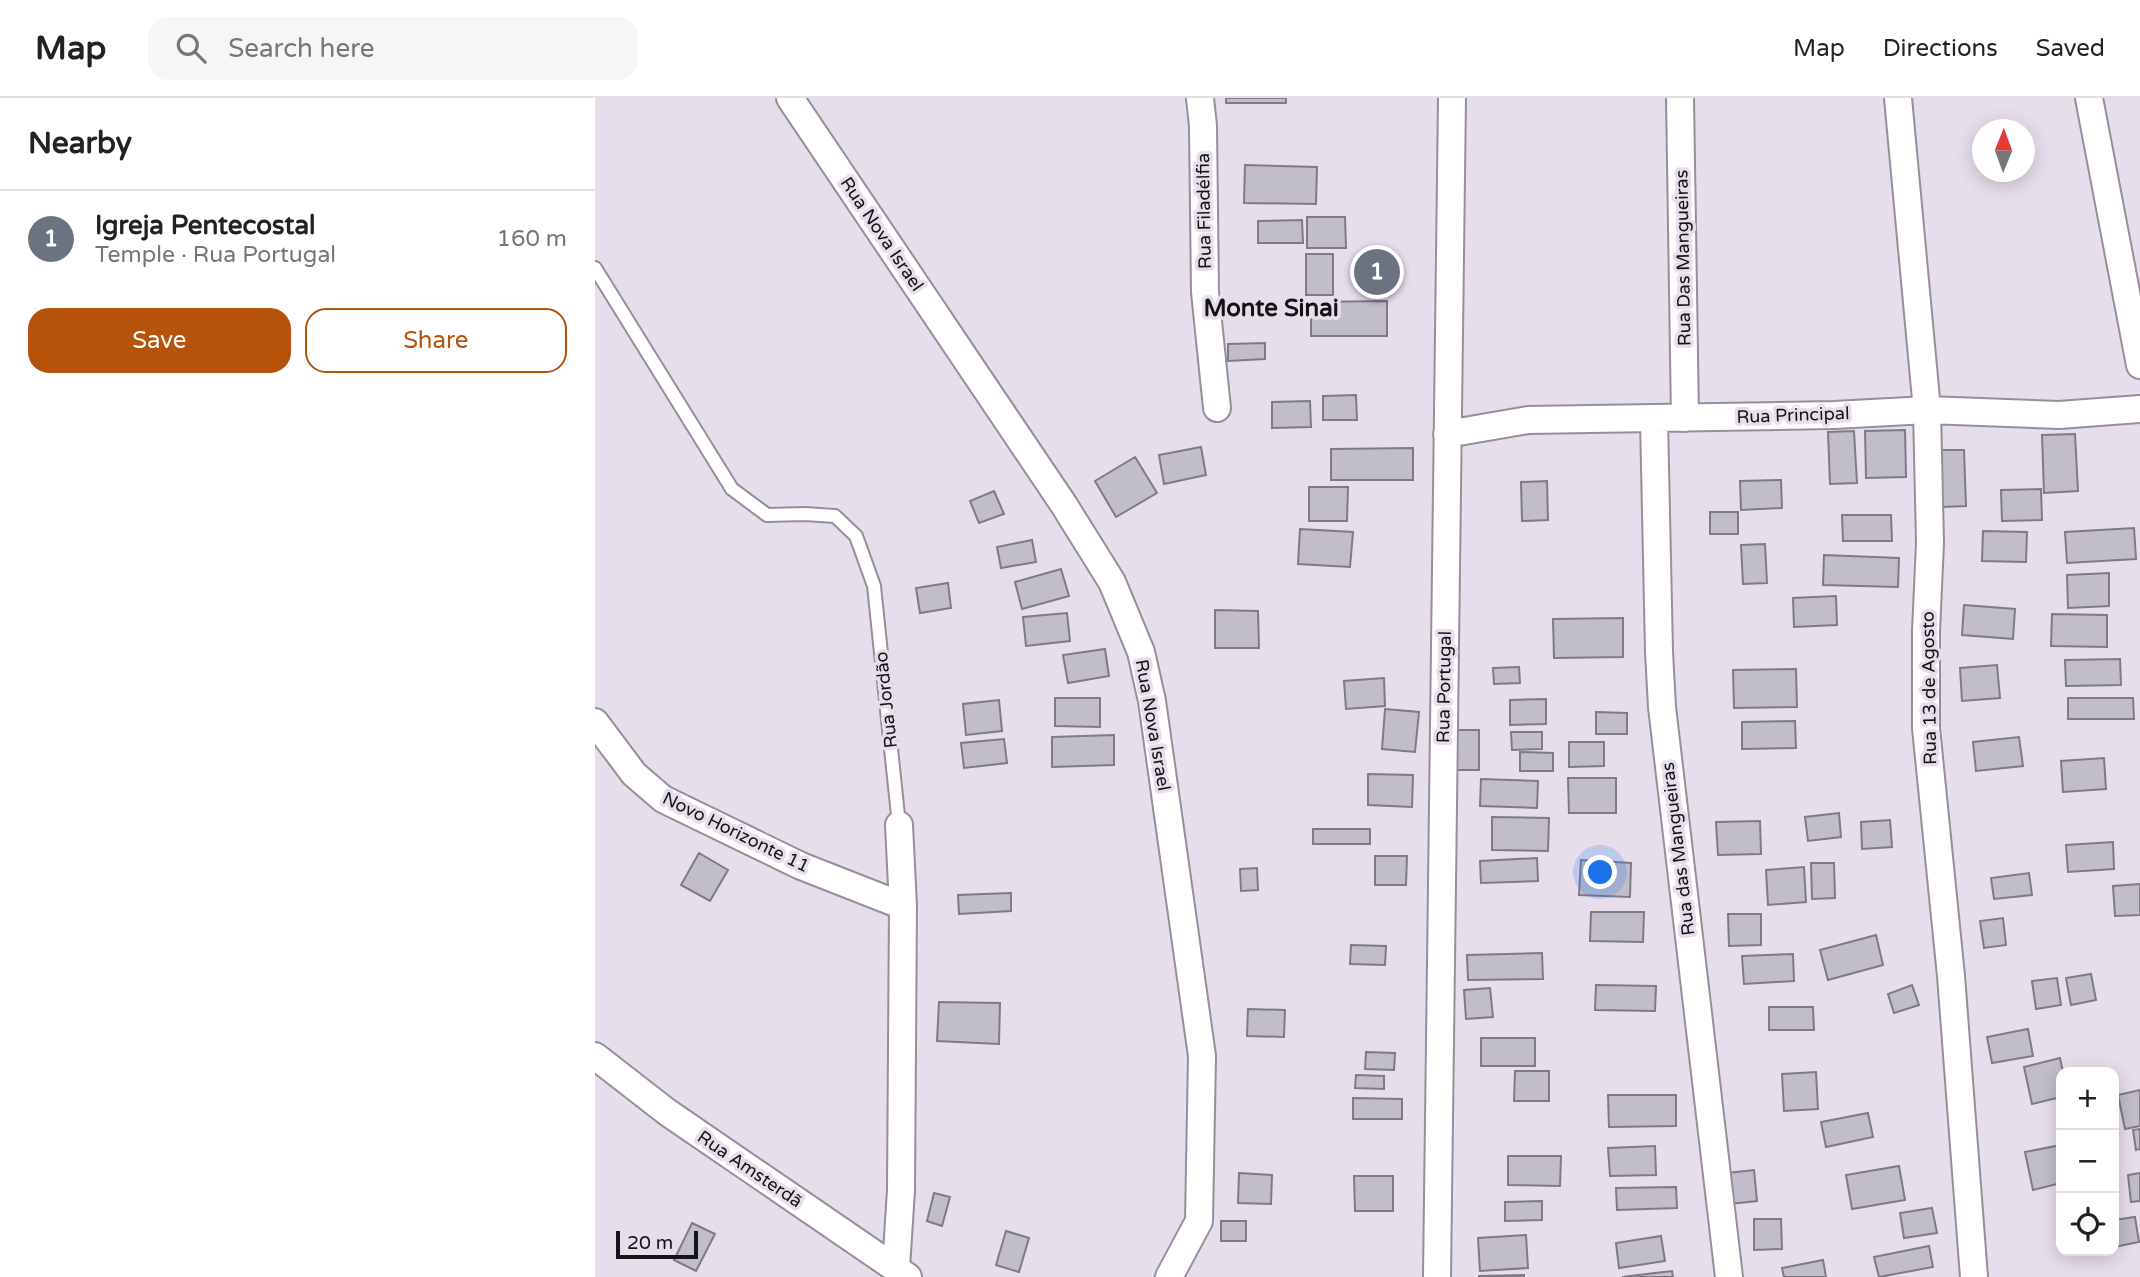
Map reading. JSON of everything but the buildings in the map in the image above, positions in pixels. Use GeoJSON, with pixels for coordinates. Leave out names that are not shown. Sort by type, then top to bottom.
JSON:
{"type":"FeatureCollection","features":[{"type":"Feature","properties":{"kind":"street","name":"Rua Filadélfia"},"geometry":{"type":"LineString","coordinates":[[1200,98],[1203,126],[1206,292],[1217,408]]}},
{"type":"Feature","properties":{"kind":"street","name":"Rua Portugal"},"geometry":{"type":"LineString","coordinates":[[1437,1277],[1452,98]]}},
{"type":"Feature","properties":{"kind":"street","name":"Rua Das Mangueiras"},"geometry":{"type":"LineString","coordinates":[[1680,98],[1685,418]]}},
{"type":"Feature","properties":{"kind":"street","name":"Rua 13 de Agosto"},"geometry":{"type":"LineString","coordinates":[[1898,98],[1927,410],[1930,543],[1926,728],[1951,976],[1974,1277]]}},
{"type":"Feature","properties":{"kind":"street"},"geometry":{"type":"LineString","coordinates":[[2089,98],[2140,365]]}},
{"type":"Feature","properties":{"kind":"street","name":"Rua Nova Israel"},"geometry":{"type":"LineString","coordinates":[[794,99],[1071,516],[1112,582],[1141,652],[1152,701],[1202,1056],[1199,1221],[1169,1277]]}},
{"type":"Feature","properties":{"kind":"street","name":"Rua Principal"},"geometry":{"type":"LineString","coordinates":[[1447,434],[1528,420],[1834,415],[1927,410],[2059,415],[2140,409]]}},
{"type":"Feature","properties":{"kind":"street","name":"Rua das Mangueiras"},"geometry":{"type":"LineString","coordinates":[[1654,419],[1662,707],[1729,1277]]}},
{"type":"Feature","properties":{"kind":"street","name":"Novo Horizonte 11"},"geometry":{"type":"LineString","coordinates":[[595,722],[634,774],[663,799],[801,866],[903,906]]}},
{"type":"Feature","properties":{"kind":"street","name":"Rua Jordão"},"geometry":{"type":"LineString","coordinates":[[899,825],[903,906],[902,1273]]}},
{"type":"Feature","properties":{"kind":"street","name":"Rua Amsterdã"},"geometry":{"type":"LineString","coordinates":[[595,1056],[667,1112],[902,1273]]}},
{"type":"Feature","properties":{"kind":"lane","name":"Rua Jordão"},"geometry":{"type":"LineString","coordinates":[[595,268],[732,489],[767,515],[835,516],[856,536],[874,586],[899,825]]}},
{"type":"Feature","properties":{"kind":"place","name":"Igreja Pentecostal"},"geometry":{"type":"Point","coordinates":[1377,272]}},
{"type":"Feature","properties":{"kind":"district","name":"Monte Sinai"},"geometry":{"type":"Point","coordinates":[1271,308]}}]}
